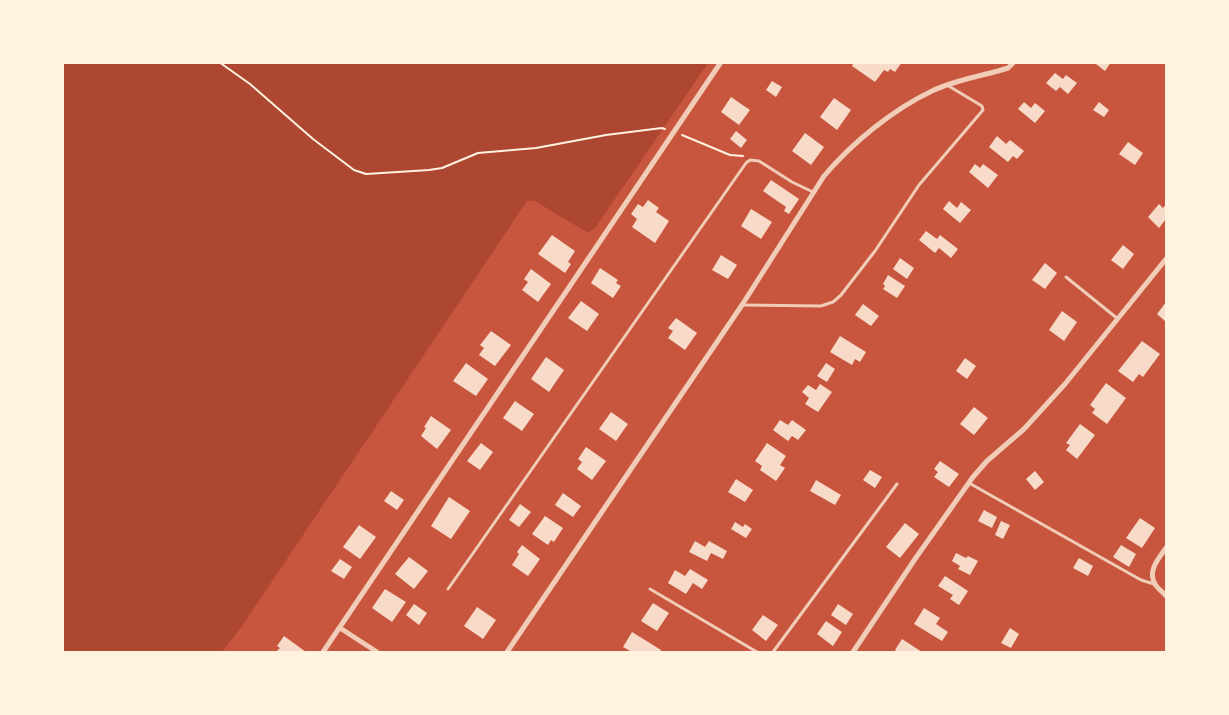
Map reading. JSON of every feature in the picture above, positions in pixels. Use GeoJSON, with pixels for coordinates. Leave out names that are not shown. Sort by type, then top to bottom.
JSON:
{"type":"FeatureCollection","features":[{"type":"Feature","properties":{"kind":"street"},"geometry":{"type":"LineString","coordinates":[[323,652],[721,62]]}},
{"type":"Feature","properties":{"kind":"street"},"geometry":{"type":"LineString","coordinates":[[507,652],[742,305],[813,192],[837,161],[862,138],[910,103],[933,90],[1008,68],[1014,62]]}},
{"type":"Feature","properties":{"kind":"street"},"geometry":{"type":"LineString","coordinates":[[853,652],[915,559],[986,461],[1024,428],[1066,384],[1166,259]]}},
{"type":"Feature","properties":{"kind":"street"},"geometry":{"type":"LineString","coordinates":[[1166,548],[1152,569],[1155,584],[1166,596]]}},
{"type":"Feature","properties":{"kind":"street"},"geometry":{"type":"LineString","coordinates":[[340,628],[377,652]]}},
{"type":"Feature","properties":{"kind":"lane"},"geometry":{"type":"LineString","coordinates":[[742,305],[822,306],[833,302],[841,295],[875,251],[919,185],[983,110],[982,106],[947,85]]}},
{"type":"Feature","properties":{"kind":"lane"},"geometry":{"type":"LineString","coordinates":[[448,590],[746,162],[750,160],[759,161],[792,182],[813,192]]}},
{"type":"Feature","properties":{"kind":"lane"},"geometry":{"type":"LineString","coordinates":[[1066,277],[1118,319]]}},
{"type":"Feature","properties":{"kind":"lane"},"geometry":{"type":"LineString","coordinates":[[969,483],[1141,580],[1155,584]]}},
{"type":"Feature","properties":{"kind":"lane"},"geometry":{"type":"LineString","coordinates":[[773,652],[897,484]]}},
{"type":"Feature","properties":{"kind":"lane"},"geometry":{"type":"LineString","coordinates":[[650,589],[757,652]]}},
{"type":"Feature","properties":{"kind":"path"},"geometry":{"type":"LineString","coordinates":[[218,62],[250,84],[313,139],[354,170],[366,174],[442,168],[478,153],[536,148],[606,135],[662,128],[730,155],[750,157],[759,161]]}},
{"type":"Feature","properties":{"kind":"shaded area"},"geometry":{"type":"Polygon","coordinates":[[[62,63],[708,63],[595,228],[588,233],[535,201],[527,201],[240,629],[222,652],[63,652],[62,63]]]}},
{"type":"Feature","properties":{"kind":"building"},"geometry":{"type":"Polygon","coordinates":[[[854,62],[902,62],[895,72],[890,69],[888,72],[884,70],[875,82],[852,66],[854,62]]]}},
{"type":"Feature","properties":{"kind":"building"},"geometry":{"type":"Polygon","coordinates":[[[1097,62],[1111,62],[1105,71],[1096,64],[1097,62]]]}},
{"type":"Feature","properties":{"kind":"building"},"geometry":{"type":"Polygon","coordinates":[[[1055,73],[1063,79],[1066,75],[1077,83],[1068,94],[1060,87],[1056,91],[1046,83],[1055,73]]]}},
{"type":"Feature","properties":{"kind":"building"},"geometry":{"type":"Polygon","coordinates":[[[772,81],[782,87],[776,97],[766,90],[772,81]]]}},
{"type":"Feature","properties":{"kind":"building"},"geometry":{"type":"Polygon","coordinates":[[[731,97],[750,110],[739,125],[721,112],[731,97]]]}},
{"type":"Feature","properties":{"kind":"building"},"geometry":{"type":"Polygon","coordinates":[[[834,98],[851,110],[837,130],[820,117],[834,98]]]}},
{"type":"Feature","properties":{"kind":"building"},"geometry":{"type":"Polygon","coordinates":[[[1024,102],[1031,108],[1035,103],[1045,111],[1035,123],[1018,109],[1024,102]]]}},
{"type":"Feature","properties":{"kind":"building"},"geometry":{"type":"Polygon","coordinates":[[[1099,102],[1109,110],[1104,117],[1093,110],[1099,102]]]}},
{"type":"Feature","properties":{"kind":"building"},"geometry":{"type":"Polygon","coordinates":[[[736,131],[747,140],[741,148],[730,139],[736,131]]]}},
{"type":"Feature","properties":{"kind":"building"},"geometry":{"type":"Polygon","coordinates":[[[805,133],[824,147],[811,165],[792,151],[805,133]]]}},
{"type":"Feature","properties":{"kind":"building"},"geometry":{"type":"Polygon","coordinates":[[[997,136],[1006,144],[1010,140],[1024,151],[1017,159],[1013,156],[1008,162],[989,147],[997,136]]]}},
{"type":"Feature","properties":{"kind":"building"},"geometry":{"type":"Polygon","coordinates":[[[1128,142],[1143,153],[1135,165],[1119,154],[1128,142]]]}},
{"type":"Feature","properties":{"kind":"building"},"geometry":{"type":"Polygon","coordinates":[[[975,164],[980,168],[983,164],[998,175],[988,188],[969,172],[975,164]]]}},
{"type":"Feature","properties":{"kind":"building"},"geometry":{"type":"Polygon","coordinates":[[[771,180],[799,199],[789,214],[784,211],[786,207],[763,191],[771,180]]]}},
{"type":"Feature","properties":{"kind":"building"},"geometry":{"type":"Polygon","coordinates":[[[648,200],[659,208],[656,212],[669,221],[655,243],[632,227],[637,219],[631,214],[638,204],[643,207],[648,200]]]}},
{"type":"Feature","properties":{"kind":"building"},"geometry":{"type":"Polygon","coordinates":[[[949,201],[957,208],[961,202],[971,210],[960,223],[943,209],[949,201]]]}},
{"type":"Feature","properties":{"kind":"building"},"geometry":{"type":"Polygon","coordinates":[[[1159,204],[1163,208],[1166,204],[1166,219],[1159,228],[1148,217],[1159,204]]]}},
{"type":"Feature","properties":{"kind":"building"},"geometry":{"type":"Polygon","coordinates":[[[751,209],[772,222],[761,239],[741,226],[751,209]]]}},
{"type":"Feature","properties":{"kind":"building"},"geometry":{"type":"Polygon","coordinates":[[[926,231],[937,239],[940,235],[958,249],[951,258],[939,248],[935,253],[919,240],[926,231]]]}},
{"type":"Feature","properties":{"kind":"building"},"geometry":{"type":"Polygon","coordinates":[[[552,235],[575,251],[568,262],[571,264],[565,273],[538,254],[552,235]]]}},
{"type":"Feature","properties":{"kind":"building"},"geometry":{"type":"Polygon","coordinates":[[[1123,245],[1134,254],[1123,269],[1111,260],[1123,245]]]}},
{"type":"Feature","properties":{"kind":"building"},"geometry":{"type":"Polygon","coordinates":[[[721,255],[737,265],[728,279],[712,270],[721,255]]]}},
{"type":"Feature","properties":{"kind":"building"},"geometry":{"type":"Polygon","coordinates":[[[900,258],[914,268],[907,279],[893,269],[900,258]]]}},
{"type":"Feature","properties":{"kind":"building"},"geometry":{"type":"Polygon","coordinates":[[[1045,263],[1057,273],[1045,289],[1032,280],[1045,263]]]}},
{"type":"Feature","properties":{"kind":"building"},"geometry":{"type":"Polygon","coordinates":[[[600,268],[618,280],[616,283],[621,286],[613,298],[591,283],[600,268]]]}},
{"type":"Feature","properties":{"kind":"building"},"geometry":{"type":"Polygon","coordinates":[[[531,269],[551,284],[538,302],[522,290],[528,282],[524,279],[531,269]]]}},
{"type":"Feature","properties":{"kind":"building"},"geometry":{"type":"Polygon","coordinates":[[[888,275],[905,286],[897,298],[883,289],[885,286],[883,284],[888,275]]]}},
{"type":"Feature","properties":{"kind":"building"},"geometry":{"type":"Polygon","coordinates":[[[581,301],[599,314],[587,331],[568,318],[581,301]]]}},
{"type":"Feature","properties":{"kind":"building"},"geometry":{"type":"Polygon","coordinates":[[[1166,302],[1166,322],[1157,314],[1166,302]]]}},
{"type":"Feature","properties":{"kind":"building"},"geometry":{"type":"Polygon","coordinates":[[[863,304],[879,316],[871,326],[855,315],[863,304]]]}},
{"type":"Feature","properties":{"kind":"building"},"geometry":{"type":"Polygon","coordinates":[[[1062,311],[1077,322],[1064,341],[1049,330],[1062,311]]]}},
{"type":"Feature","properties":{"kind":"building"},"geometry":{"type":"Polygon","coordinates":[[[676,318],[697,333],[685,350],[668,338],[673,331],[668,328],[676,318]]]}},
{"type":"Feature","properties":{"kind":"building"},"geometry":{"type":"Polygon","coordinates":[[[491,331],[511,345],[495,366],[479,355],[484,348],[480,345],[491,331]]]}},
{"type":"Feature","properties":{"kind":"building"},"geometry":{"type":"Polygon","coordinates":[[[840,336],[866,352],[860,362],[855,359],[852,365],[830,352],[840,336]]]}},
{"type":"Feature","properties":{"kind":"building"},"geometry":{"type":"Polygon","coordinates":[[[1142,341],[1160,354],[1143,377],[1139,374],[1133,382],[1118,371],[1142,341]]]}},
{"type":"Feature","properties":{"kind":"building"},"geometry":{"type":"Polygon","coordinates":[[[546,357],[564,370],[549,392],[531,379],[546,357]]]}},
{"type":"Feature","properties":{"kind":"building"},"geometry":{"type":"Polygon","coordinates":[[[965,358],[976,366],[967,379],[956,371],[965,358]]]}},
{"type":"Feature","properties":{"kind":"building"},"geometry":{"type":"Polygon","coordinates":[[[466,363],[488,379],[476,396],[453,381],[466,363]]]}},
{"type":"Feature","properties":{"kind":"building"},"geometry":{"type":"Polygon","coordinates":[[[826,363],[835,369],[827,382],[817,376],[826,363]]]}},
{"type":"Feature","properties":{"kind":"building"},"geometry":{"type":"Polygon","coordinates":[[[1106,383],[1126,398],[1107,424],[1092,413],[1095,409],[1090,405],[1106,383]]]}},
{"type":"Feature","properties":{"kind":"building"},"geometry":{"type":"Polygon","coordinates":[[[820,384],[832,392],[818,412],[805,404],[809,398],[802,392],[808,385],[816,390],[820,384]]]}},
{"type":"Feature","properties":{"kind":"building"},"geometry":{"type":"Polygon","coordinates":[[[515,401],[534,414],[522,431],[503,418],[515,401]]]}},
{"type":"Feature","properties":{"kind":"building"},"geometry":{"type":"Polygon","coordinates":[[[974,407],[988,418],[974,435],[960,424],[974,407]]]}},
{"type":"Feature","properties":{"kind":"building"},"geometry":{"type":"Polygon","coordinates":[[[611,412],[628,424],[616,441],[599,429],[611,412]]]}},
{"type":"Feature","properties":{"kind":"building"},"geometry":{"type":"Polygon","coordinates":[[[431,416],[451,430],[437,449],[421,436],[431,416]]]}},
{"type":"Feature","properties":{"kind":"building"},"geometry":{"type":"Polygon","coordinates":[[[780,420],[788,425],[792,420],[806,430],[798,440],[792,436],[788,441],[773,430],[780,420]]]}},
{"type":"Feature","properties":{"kind":"building"},"geometry":{"type":"Polygon","coordinates":[[[1080,424],[1095,435],[1077,459],[1066,450],[1070,445],[1066,443],[1080,424]]]}},
{"type":"Feature","properties":{"kind":"building"},"geometry":{"type":"Polygon","coordinates":[[[481,443],[493,452],[480,470],[467,461],[481,443]]]}},
{"type":"Feature","properties":{"kind":"building"},"geometry":{"type":"Polygon","coordinates":[[[767,443],[786,456],[780,465],[785,468],[776,481],[760,470],[762,466],[755,461],[767,443]]]}},
{"type":"Feature","properties":{"kind":"building"},"geometry":{"type":"Polygon","coordinates":[[[586,447],[606,461],[592,480],[577,469],[582,462],[578,459],[586,447]]]}},
{"type":"Feature","properties":{"kind":"building"},"geometry":{"type":"Polygon","coordinates":[[[940,461],[959,474],[949,487],[934,477],[938,472],[934,469],[940,461]]]}},
{"type":"Feature","properties":{"kind":"building"},"geometry":{"type":"Polygon","coordinates":[[[870,470],[882,477],[875,488],[863,480],[870,470]]]}},
{"type":"Feature","properties":{"kind":"building"},"geometry":{"type":"Polygon","coordinates":[[[1035,471],[1044,482],[1035,490],[1026,479],[1035,471]]]}},
{"type":"Feature","properties":{"kind":"building"},"geometry":{"type":"Polygon","coordinates":[[[736,479],[753,490],[745,502],[728,492],[736,479]]]}},
{"type":"Feature","properties":{"kind":"building"},"geometry":{"type":"Polygon","coordinates":[[[816,480],[841,495],[835,505],[810,491],[816,480]]]}},
{"type":"Feature","properties":{"kind":"building"},"geometry":{"type":"Polygon","coordinates":[[[391,491],[404,500],[397,510],[384,501],[391,491]]]}},
{"type":"Feature","properties":{"kind":"building"},"geometry":{"type":"Polygon","coordinates":[[[563,493],[581,506],[573,517],[555,505],[563,493]]]}},
{"type":"Feature","properties":{"kind":"building"},"geometry":{"type":"Polygon","coordinates":[[[449,497],[470,511],[451,539],[431,526],[449,497]]]}},
{"type":"Feature","properties":{"kind":"building"},"geometry":{"type":"Polygon","coordinates":[[[520,504],[531,512],[519,527],[509,520],[520,504]]]}},
{"type":"Feature","properties":{"kind":"building"},"geometry":{"type":"Polygon","coordinates":[[[984,510],[997,517],[992,528],[978,521],[984,510]]]}},
{"type":"Feature","properties":{"kind":"building"},"geometry":{"type":"Polygon","coordinates":[[[545,516],[563,528],[554,542],[551,540],[548,545],[532,534],[545,516]]]}},
{"type":"Feature","properties":{"kind":"building"},"geometry":{"type":"Polygon","coordinates":[[[1140,518],[1155,528],[1142,548],[1126,538],[1140,518]]]}},
{"type":"Feature","properties":{"kind":"building"},"geometry":{"type":"Polygon","coordinates":[[[1001,521],[1010,525],[1003,539],[995,535],[1001,521]]]}},
{"type":"Feature","properties":{"kind":"building"},"geometry":{"type":"Polygon","coordinates":[[[735,522],[743,527],[745,524],[752,529],[746,538],[731,529],[735,522]]]}},
{"type":"Feature","properties":{"kind":"building"},"geometry":{"type":"Polygon","coordinates":[[[905,523],[919,534],[900,558],[886,547],[905,523]]]}},
{"type":"Feature","properties":{"kind":"building"},"geometry":{"type":"Polygon","coordinates":[[[359,525],[376,537],[360,559],[343,547],[359,525]]]}},
{"type":"Feature","properties":{"kind":"building"},"geometry":{"type":"Polygon","coordinates":[[[695,541],[705,547],[709,541],[727,551],[723,559],[711,553],[707,561],[689,552],[695,541]]]}},
{"type":"Feature","properties":{"kind":"building"},"geometry":{"type":"Polygon","coordinates":[[[522,545],[540,559],[528,576],[512,565],[522,545]]]}},
{"type":"Feature","properties":{"kind":"building"},"geometry":{"type":"Polygon","coordinates":[[[1121,545],[1136,554],[1129,567],[1113,557],[1121,545]]]}},
{"type":"Feature","properties":{"kind":"building"},"geometry":{"type":"Polygon","coordinates":[[[956,553],[978,561],[970,575],[958,569],[960,566],[952,561],[956,553]]]}},
{"type":"Feature","properties":{"kind":"building"},"geometry":{"type":"Polygon","coordinates":[[[409,557],[428,571],[414,589],[395,574],[409,557]]]}},
{"type":"Feature","properties":{"kind":"building"},"geometry":{"type":"Polygon","coordinates":[[[1079,558],[1093,566],[1088,576],[1073,568],[1079,558]]]}},
{"type":"Feature","properties":{"kind":"building"},"geometry":{"type":"Polygon","coordinates":[[[340,559],[352,567],[344,579],[331,571],[340,559]]]}},
{"type":"Feature","properties":{"kind":"building"},"geometry":{"type":"Polygon","coordinates":[[[690,569],[708,580],[702,589],[693,583],[686,594],[668,583],[675,570],[685,576],[690,569]]]}},
{"type":"Feature","properties":{"kind":"building"},"geometry":{"type":"Polygon","coordinates":[[[945,576],[968,591],[959,605],[950,599],[953,595],[938,586],[945,576]]]}},
{"type":"Feature","properties":{"kind":"building"},"geometry":{"type":"Polygon","coordinates":[[[385,589],[406,602],[392,622],[372,608],[385,589]]]}},
{"type":"Feature","properties":{"kind":"building"},"geometry":{"type":"Polygon","coordinates":[[[653,603],[669,613],[657,631],[641,621],[653,603]]]}},
{"type":"Feature","properties":{"kind":"building"},"geometry":{"type":"Polygon","coordinates":[[[414,604],[427,613],[419,625],[406,615],[414,604]]]}},
{"type":"Feature","properties":{"kind":"building"},"geometry":{"type":"Polygon","coordinates":[[[838,604],[853,614],[846,625],[831,615],[838,604]]]}},
{"type":"Feature","properties":{"kind":"building"},"geometry":{"type":"Polygon","coordinates":[[[477,607],[496,620],[483,639],[464,626],[477,607]]]}},
{"type":"Feature","properties":{"kind":"building"},"geometry":{"type":"Polygon","coordinates":[[[924,608],[940,618],[936,624],[948,632],[942,641],[914,624],[924,608]]]}},
{"type":"Feature","properties":{"kind":"building"},"geometry":{"type":"Polygon","coordinates":[[[763,615],[778,625],[766,641],[752,630],[763,615]]]}},
{"type":"Feature","properties":{"kind":"building"},"geometry":{"type":"Polygon","coordinates":[[[826,621],[842,632],[833,646],[817,634],[826,621]]]}},
{"type":"Feature","properties":{"kind":"building"},"geometry":{"type":"Polygon","coordinates":[[[1010,628],[1019,634],[1011,648],[1001,643],[1010,628]]]}},
{"type":"Feature","properties":{"kind":"building"},"geometry":{"type":"Polygon","coordinates":[[[632,632],[661,650],[660,652],[632,652],[623,647],[632,632]]]}},
{"type":"Feature","properties":{"kind":"building"},"geometry":{"type":"Polygon","coordinates":[[[284,636],[306,652],[276,652],[280,648],[277,646],[284,636]]]}},
{"type":"Feature","properties":{"kind":"building"},"geometry":{"type":"Polygon","coordinates":[[[902,639],[922,652],[898,652],[895,650],[902,639]]]}}]}
